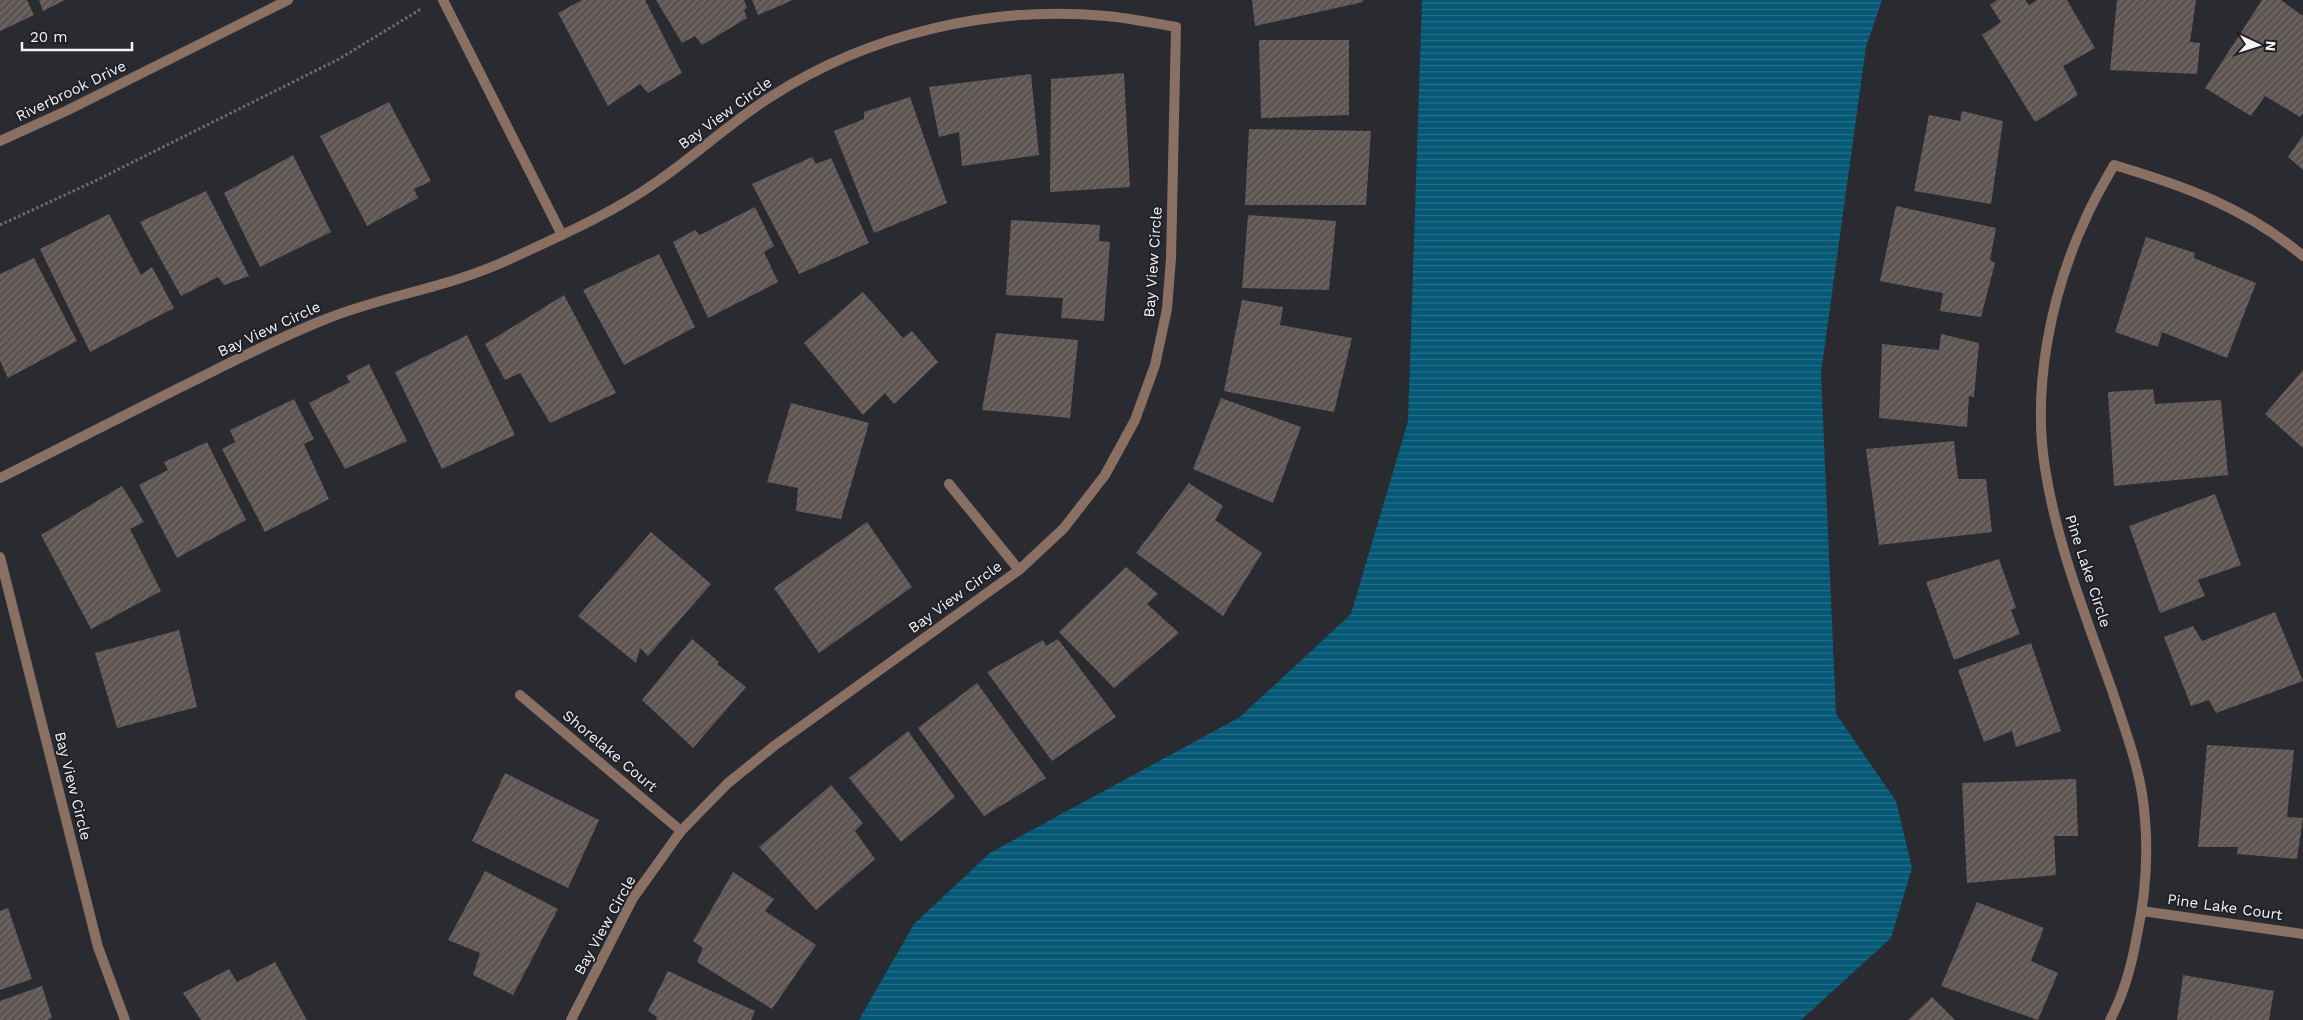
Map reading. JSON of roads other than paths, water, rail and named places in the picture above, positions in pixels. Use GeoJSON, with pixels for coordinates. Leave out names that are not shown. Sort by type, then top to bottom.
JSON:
{"type":"FeatureCollection","features":[{"type":"Feature","properties":{"kind":"street","name":"Riverbrook Drive"},"geometry":{"type":"LineString","coordinates":[[0,141],[66,111],[288,0]]}},
{"type":"Feature","properties":{"kind":"street"},"geometry":{"type":"LineString","coordinates":[[443,0],[562,235]]}},
{"type":"Feature","properties":{"kind":"street","name":"Bay View Circle"},"geometry":{"type":"LineString","coordinates":[[0,478],[284,336],[352,308],[415,293],[484,272],[562,235],[657,182],[742,116],[775,94],[837,61],[904,36],[968,21],[1036,14],[1106,16],[1176,27],[1171,258],[1167,309],[1155,364],[1135,420],[1104,475],[1064,528],[1019,570],[774,746],[728,783],[681,831],[633,898],[571,1020]]}},
{"type":"Feature","properties":{"kind":"street","name":"Pine Lake Circle"},"geometry":{"type":"LineString","coordinates":[[2110,1020],[2132,960],[2142,911],[2146,853],[2142,793],[2128,738],[2057,534],[2044,466],[2042,400],[2050,327],[2063,274],[2078,238],[2114,165],[2176,183],[2234,209],[2288,243],[2303,256]]}},
{"type":"Feature","properties":{"kind":"street"},"geometry":{"type":"LineString","coordinates":[[949,484],[1019,570]]}},
{"type":"Feature","properties":{"kind":"street","name":"Bay View Circle"},"geometry":{"type":"LineString","coordinates":[[0,557],[98,947],[125,1020]]}},
{"type":"Feature","properties":{"kind":"street","name":"Shorelake Court"},"geometry":{"type":"LineString","coordinates":[[520,695],[681,831]]}},
{"type":"Feature","properties":{"kind":"street","name":"Pine Lake Court"},"geometry":{"type":"LineString","coordinates":[[2142,911],[2303,934]]}},
{"type":"Feature","properties":{"kind":"water"},"geometry":{"type":"Polygon","coordinates":[[[1422,0],[1882,0],[1866,47],[1821,373],[1836,714],[1896,801],[1912,868],[1891,938],[1801,1020],[859,1020],[914,924],[990,853],[1240,717],[1351,614],[1408,421],[1422,0]]]}}]}
